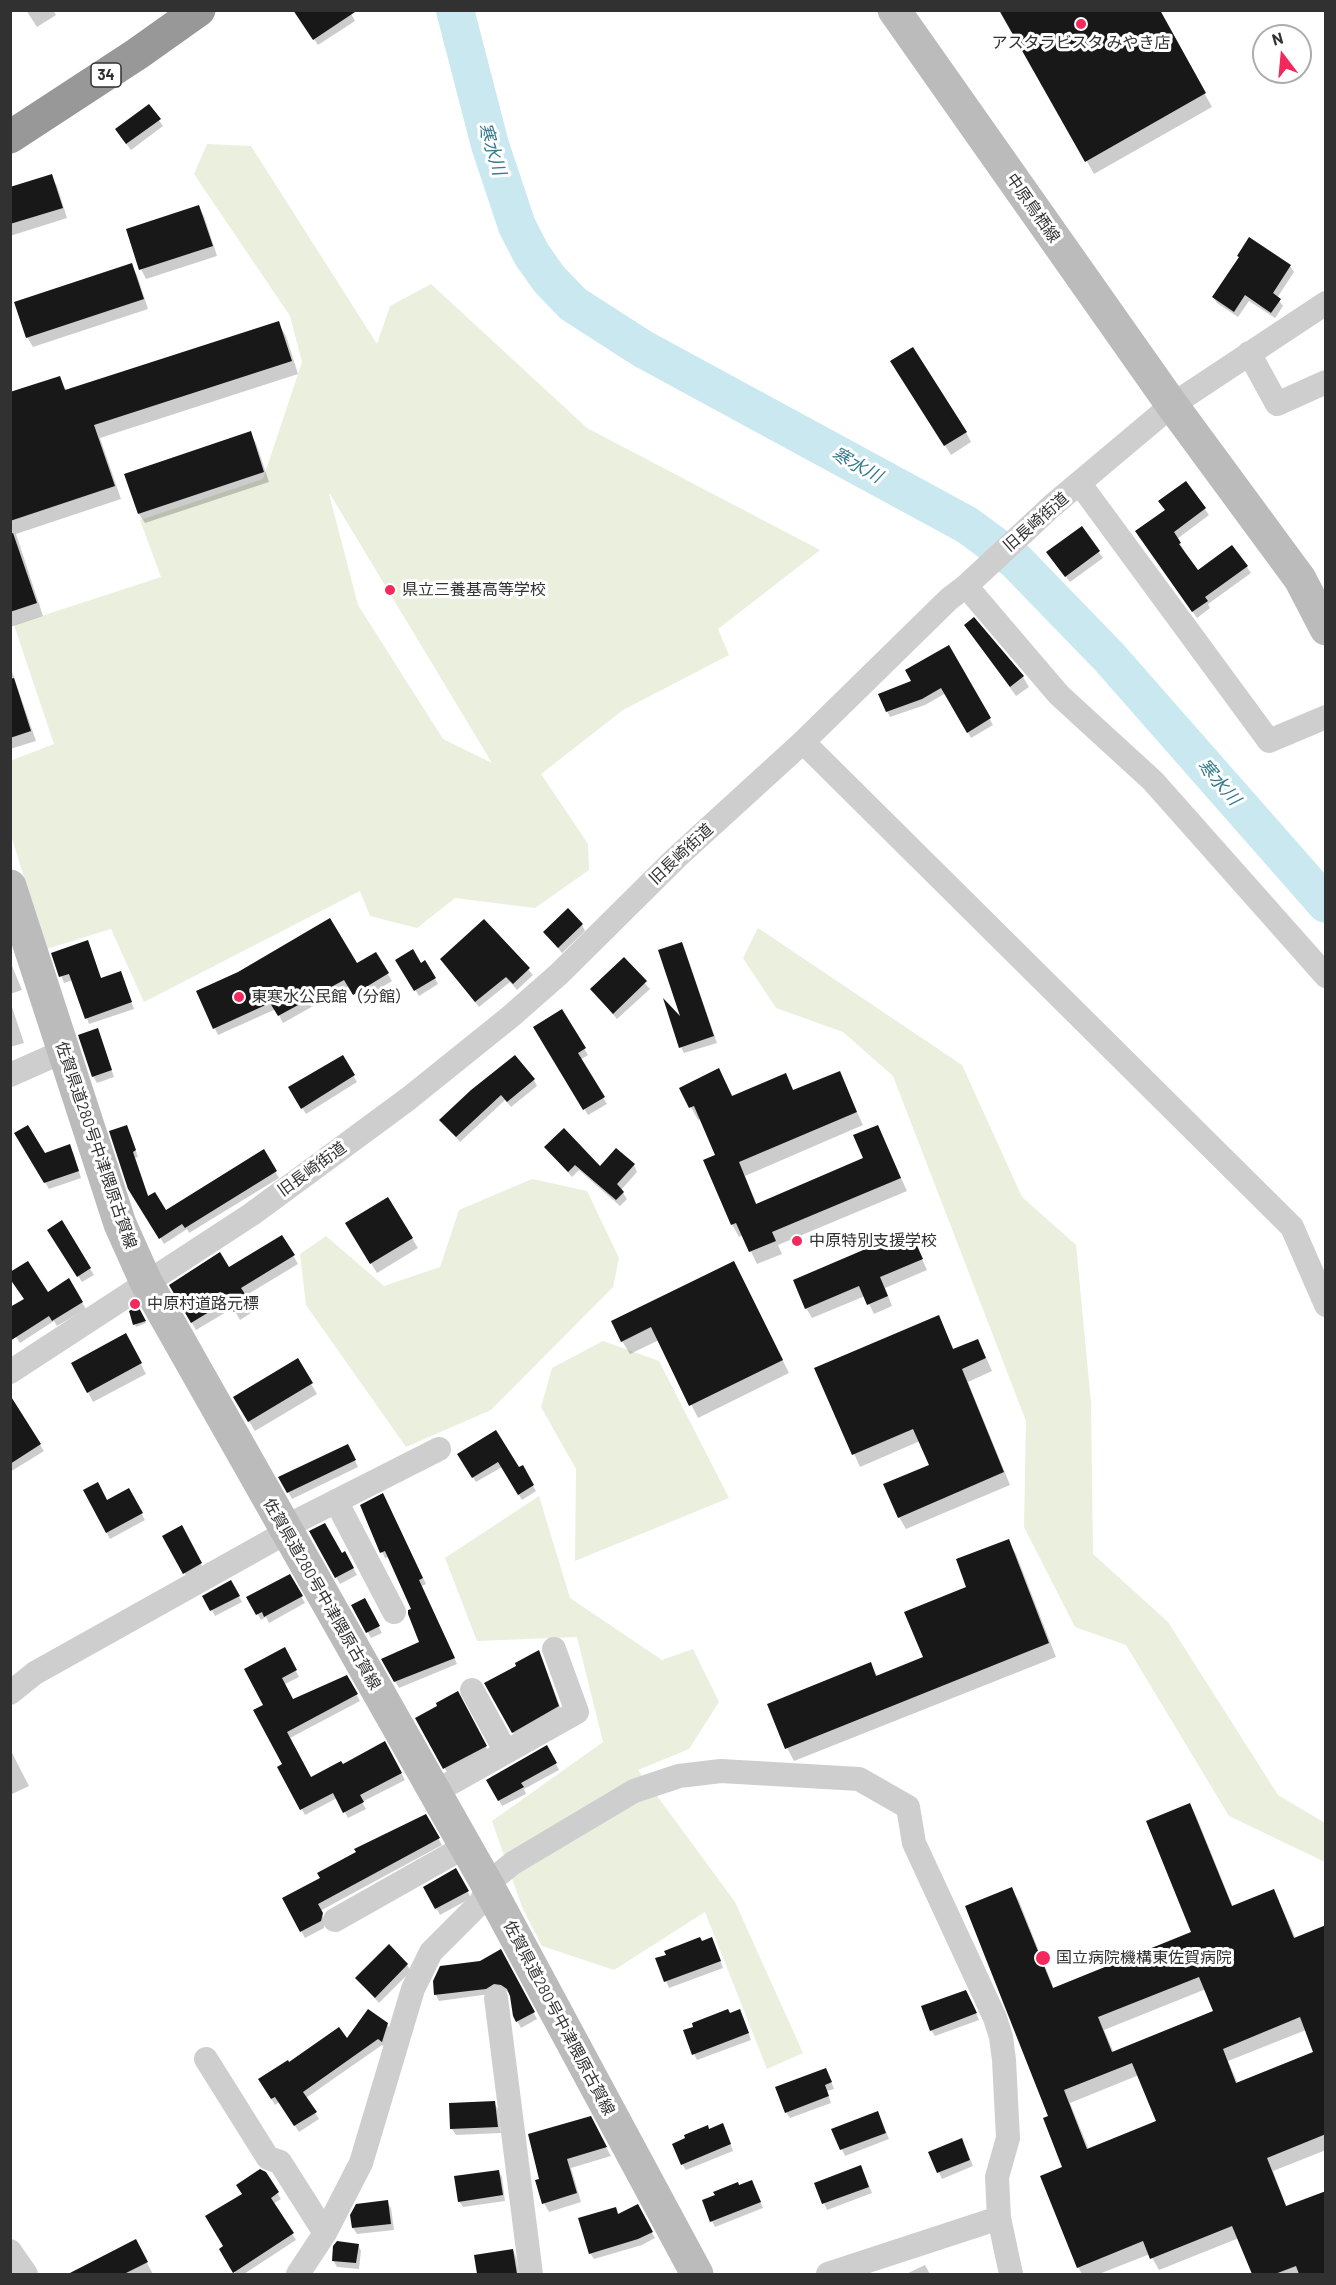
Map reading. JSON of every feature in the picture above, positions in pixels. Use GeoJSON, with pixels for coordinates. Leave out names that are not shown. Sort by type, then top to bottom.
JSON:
{"type":"FeatureCollection","features":[{"type":"Feature","properties":{"kind":"highway","name":"34"},"geometry":{"type":"LineString","coordinates":[[10,137],[137,54],[199,10]]}},
{"type":"Feature","properties":{"kind":"main road","name":"中原鳥栖線"},"geometry":{"type":"LineString","coordinates":[[894,10],[1173,405],[1300,579],[1326,629]]}},
{"type":"Feature","properties":{"kind":"main road","name":"佐賀県道280号中津隈原古賀線"},"geometry":{"type":"LineString","coordinates":[[10,886],[120,1224],[146,1282],[466,1846],[697,2274]]}},
{"type":"Feature","properties":{"kind":"street","name":"旧長崎街道"},"geometry":{"type":"LineString","coordinates":[[10,1372],[260,1208],[408,1099],[510,1017],[559,974],[677,857],[803,742],[949,599],[966,586],[1024,530],[1173,405],[1326,303]]}},
{"type":"Feature","properties":{"kind":"street"},"geometry":{"type":"LineString","coordinates":[[1249,353],[1277,404],[1326,382]]}},
{"type":"Feature","properties":{"kind":"street"},"geometry":{"type":"LineString","coordinates":[[1080,484],[1269,741],[1326,717]]}},
{"type":"Feature","properties":{"kind":"street"},"geometry":{"type":"LineString","coordinates":[[966,586],[1059,695],[1153,781],[1326,976]]}},
{"type":"Feature","properties":{"kind":"street"},"geometry":{"type":"LineString","coordinates":[[803,742],[1292,1227],[1326,1305]]}},
{"type":"Feature","properties":{"kind":"street"},"geometry":{"type":"LineString","coordinates":[[10,1075],[64,1051]]}},
{"type":"Feature","properties":{"kind":"street"},"geometry":{"type":"LineString","coordinates":[[10,1693],[35,1673],[287,1532],[295,1522],[439,1449]]}},
{"type":"Feature","properties":{"kind":"street"},"geometry":{"type":"LineString","coordinates":[[336,1501],[394,1612]]}},
{"type":"Feature","properties":{"kind":"street"},"geometry":{"type":"LineString","coordinates":[[435,1792],[577,1712],[554,1649]]}},
{"type":"Feature","properties":{"kind":"street"},"geometry":{"type":"LineString","coordinates":[[472,1690],[506,1752]]}},
{"type":"Feature","properties":{"kind":"street"},"geometry":{"type":"LineString","coordinates":[[298,2274],[326,2234],[361,2163],[413,1989],[431,1952],[482,1901],[487,1884],[513,1863],[634,1791],[679,1776],[721,1771],[859,1779],[908,1807],[914,1843],[995,2018],[1001,2037],[1008,2138],[997,2177],[999,2218],[1011,2274]]}},
{"type":"Feature","properties":{"kind":"street"},"geometry":{"type":"LineString","coordinates":[[335,1920],[466,1846]]}},
{"type":"Feature","properties":{"kind":"street"},"geometry":{"type":"LineString","coordinates":[[496,1998],[531,2274]]}},
{"type":"Feature","properties":{"kind":"street"},"geometry":{"type":"LineString","coordinates":[[206,2059],[268,2158],[280,2162],[326,2234]]}},
{"type":"Feature","properties":{"kind":"street"},"geometry":{"type":"LineString","coordinates":[[828,2274],[865,2269],[999,2218]]}},
{"type":"Feature","properties":{"kind":"street"},"geometry":{"type":"LineString","coordinates":[[10,2251],[26,2274]]}},
{"type":"Feature","properties":{"kind":"green space","name":"県立三養基高等学校"},"geometry":{"type":"Polygon","coordinates":[[[207,144],[251,146],[377,344],[390,306],[431,284],[587,428],[820,550],[718,629],[729,655],[623,710],[541,774],[588,844],[589,870],[535,908],[455,898],[417,928],[370,916],[360,891],[144,1002],[111,929],[46,949],[11,835],[10,761],[54,744],[14,625],[161,577],[140,520],[263,479],[302,362],[290,316],[194,174],[207,144]],[[330,494],[358,605],[443,739],[492,763],[330,494]]]}},
{"type":"Feature","properties":{"kind":"green space"},"geometry":{"type":"Polygon","coordinates":[[[758,928],[962,1065],[1022,1197],[1076,1245],[1091,1403],[1093,1554],[1168,1622],[1278,1795],[1325,1823],[1325,1862],[1229,1816],[1126,1645],[1075,1627],[1024,1527],[1026,1421],[893,1076],[843,1032],[776,1008],[743,958],[758,928]]]}},
{"type":"Feature","properties":{"kind":"green space"},"geometry":{"type":"Polygon","coordinates":[[[532,1179],[587,1191],[619,1258],[613,1287],[491,1410],[406,1447],[306,1305],[300,1254],[326,1236],[384,1286],[440,1267],[459,1210],[532,1179]]]}},
{"type":"Feature","properties":{"kind":"green space"},"geometry":{"type":"Polygon","coordinates":[[[603,1341],[659,1361],[729,1498],[575,1561],[576,1469],[541,1407],[552,1368],[603,1341]]]}},
{"type":"Feature","properties":{"kind":"green space"},"geometry":{"type":"Polygon","coordinates":[[[539,1496],[570,1598],[662,1660],[693,1649],[719,1702],[689,1749],[638,1770],[735,1902],[803,2053],[767,2069],[705,1912],[614,1970],[542,1946],[522,1907],[492,1821],[603,1742],[577,1637],[477,1641],[445,1558],[539,1496]]]}},
{"type":"Feature","properties":{"kind":"building"},"geometry":{"type":"Polygon","coordinates":[[[293,10],[358,10],[313,40],[293,10]]]}},
{"type":"Feature","properties":{"kind":"building"},"geometry":{"type":"Polygon","coordinates":[[[999,10],[1160,10],[1206,93],[1085,162],[999,10]]]}},
{"type":"Feature","properties":{"kind":"building"},"geometry":{"type":"Polygon","coordinates":[[[149,104],[161,119],[126,144],[115,129],[149,104]]]}},
{"type":"Feature","properties":{"kind":"building"},"geometry":{"type":"Polygon","coordinates":[[[52,174],[63,208],[10,224],[10,187],[52,174]]]}},
{"type":"Feature","properties":{"kind":"building"},"geometry":{"type":"Polygon","coordinates":[[[199,205],[213,246],[139,270],[126,229],[199,205]]]}},
{"type":"Feature","properties":{"kind":"building"},"geometry":{"type":"Polygon","coordinates":[[[1249,237],[1291,265],[1273,293],[1281,299],[1271,313],[1245,295],[1234,312],[1212,297],[1239,257],[1237,256],[1249,237]]]}},
{"type":"Feature","properties":{"kind":"building"},"geometry":{"type":"Polygon","coordinates":[[[132,263],[144,299],[26,338],[14,302],[132,263]]]}},
{"type":"Feature","properties":{"kind":"building"},"geometry":{"type":"Polygon","coordinates":[[[279,321],[292,361],[94,425],[115,486],[10,521],[10,392],[60,376],[65,390],[279,321]]]}},
{"type":"Feature","properties":{"kind":"building"},"geometry":{"type":"Polygon","coordinates":[[[913,347],[967,432],[944,446],[890,361],[913,347]]]}},
{"type":"Feature","properties":{"kind":"building"},"geometry":{"type":"Polygon","coordinates":[[[251,431],[264,472],[138,514],[124,474],[251,431]]]}},
{"type":"Feature","properties":{"kind":"building"},"geometry":{"type":"Polygon","coordinates":[[[1186,481],[1206,508],[1174,532],[1181,543],[1179,544],[1198,570],[1232,545],[1248,566],[1205,597],[1208,601],[1192,612],[1135,531],[1165,510],[1158,501],[1186,481]]]}},
{"type":"Feature","properties":{"kind":"building"},"geometry":{"type":"Polygon","coordinates":[[[1082,526],[1100,551],[1065,577],[1046,552],[1082,526]]]}},
{"type":"Feature","properties":{"kind":"building"},"geometry":{"type":"Polygon","coordinates":[[[13,533],[37,603],[10,612],[10,534],[13,533]]]}},
{"type":"Feature","properties":{"kind":"building"},"geometry":{"type":"Polygon","coordinates":[[[974,617],[1024,676],[1010,687],[964,625],[974,617]]]}},
{"type":"Feature","properties":{"kind":"building"},"geometry":{"type":"Polygon","coordinates":[[[949,645],[991,718],[967,733],[941,688],[922,699],[886,712],[878,694],[911,681],[905,670],[949,645]]]}},
{"type":"Feature","properties":{"kind":"building"},"geometry":{"type":"Polygon","coordinates":[[[14,678],[31,731],[10,738],[10,679],[14,678]]]}},
{"type":"Feature","properties":{"kind":"building"},"geometry":{"type":"Polygon","coordinates":[[[568,908],[583,924],[558,948],[543,932],[568,908]]]}},
{"type":"Feature","properties":{"kind":"building"},"geometry":{"type":"Polygon","coordinates":[[[330,918],[357,963],[376,952],[389,973],[353,995],[344,980],[278,1016],[270,1003],[213,1029],[196,991],[238,972],[330,918]]]}},
{"type":"Feature","properties":{"kind":"building"},"geometry":{"type":"Polygon","coordinates":[[[484,919],[530,968],[513,984],[506,977],[475,1002],[440,959],[484,919]]]}},
{"type":"Feature","properties":{"kind":"building"},"geometry":{"type":"Polygon","coordinates":[[[88,940],[101,978],[121,971],[132,1002],[85,1019],[69,974],[59,977],[51,953],[88,940]]]}},
{"type":"Feature","properties":{"kind":"building"},"geometry":{"type":"Polygon","coordinates":[[[682,942],[714,1036],[679,1048],[663,998],[680,1016],[658,950],[682,942]]]}},
{"type":"Feature","properties":{"kind":"building"},"geometry":{"type":"Polygon","coordinates":[[[413,949],[421,963],[425,960],[436,978],[414,991],[395,960],[413,949]]]}},
{"type":"Feature","properties":{"kind":"building"},"geometry":{"type":"Polygon","coordinates":[[[624,957],[647,981],[613,1014],[590,989],[624,957]]]}},
{"type":"Feature","properties":{"kind":"building"},"geometry":{"type":"Polygon","coordinates":[[[562,1009],[586,1048],[578,1053],[605,1097],[583,1110],[533,1027],[562,1009]]]}},
{"type":"Feature","properties":{"kind":"building"},"geometry":{"type":"Polygon","coordinates":[[[98,1028],[112,1070],[92,1077],[78,1035],[98,1028]]]}},
{"type":"Feature","properties":{"kind":"building"},"geometry":{"type":"Polygon","coordinates":[[[343,1055],[355,1075],[301,1109],[288,1087],[343,1055]]]}},
{"type":"Feature","properties":{"kind":"building"},"geometry":{"type":"Polygon","coordinates":[[[515,1055],[535,1079],[507,1102],[501,1095],[456,1137],[439,1120],[471,1090],[515,1055]]]}},
{"type":"Feature","properties":{"kind":"building"},"geometry":{"type":"Polygon","coordinates":[[[719,1068],[732,1096],[786,1073],[793,1090],[840,1071],[857,1112],[739,1162],[756,1204],[863,1158],[853,1135],[878,1125],[901,1178],[772,1232],[776,1241],[749,1252],[736,1223],[731,1225],[703,1160],[715,1155],[694,1106],[689,1108],[679,1088],[719,1068]]]}},
{"type":"Feature","properties":{"kind":"building"},"geometry":{"type":"Polygon","coordinates":[[[28,1125],[45,1153],[70,1144],[79,1171],[44,1183],[14,1133],[28,1125]]]}},
{"type":"Feature","properties":{"kind":"building"},"geometry":{"type":"Polygon","coordinates":[[[127,1125],[136,1150],[133,1152],[148,1196],[155,1192],[166,1210],[264,1149],[277,1171],[185,1228],[182,1224],[159,1239],[128,1189],[109,1131],[127,1125]]]}},
{"type":"Feature","properties":{"kind":"building"},"geometry":{"type":"Polygon","coordinates":[[[564,1128],[600,1166],[616,1148],[635,1164],[617,1184],[624,1192],[616,1200],[575,1165],[568,1172],[544,1147],[564,1128]]]}},
{"type":"Feature","properties":{"kind":"building"},"geometry":{"type":"Polygon","coordinates":[[[388,1197],[413,1238],[370,1264],[345,1223],[388,1197]]]}},
{"type":"Feature","properties":{"kind":"building"},"geometry":{"type":"Polygon","coordinates":[[[62,1220],[91,1268],[77,1277],[47,1230],[62,1220]]]}},
{"type":"Feature","properties":{"kind":"building"},"geometry":{"type":"Polygon","coordinates":[[[910,1230],[923,1259],[880,1277],[888,1296],[867,1305],[859,1286],[805,1309],[793,1280],[910,1230]]]}},
{"type":"Feature","properties":{"kind":"building"},"geometry":{"type":"Polygon","coordinates":[[[282,1235],[295,1255],[241,1288],[251,1303],[234,1312],[227,1301],[191,1323],[169,1285],[220,1252],[229,1267],[282,1235]]]}},
{"type":"Feature","properties":{"kind":"building"},"geometry":{"type":"Polygon","coordinates":[[[28,1261],[48,1292],[69,1278],[83,1302],[52,1321],[49,1316],[10,1341],[10,1307],[24,1299],[10,1279],[10,1272],[28,1261]]]}},
{"type":"Feature","properties":{"kind":"building"},"geometry":{"type":"Polygon","coordinates":[[[734,1261],[783,1360],[689,1406],[651,1327],[621,1342],[611,1321],[734,1261]]]}},
{"type":"Feature","properties":{"kind":"building"},"geometry":{"type":"Polygon","coordinates":[[[138,1306],[146,1321],[133,1325],[129,1311],[138,1306]]]}},
{"type":"Feature","properties":{"kind":"building"},"geometry":{"type":"Polygon","coordinates":[[[939,1315],[953,1349],[978,1339],[986,1358],[962,1369],[1004,1472],[898,1518],[883,1484],[929,1465],[913,1429],[852,1455],[814,1368],[939,1315]]]}},
{"type":"Feature","properties":{"kind":"building"},"geometry":{"type":"Polygon","coordinates":[[[126,1333],[142,1363],[87,1393],[71,1363],[126,1333]]]}},
{"type":"Feature","properties":{"kind":"building"},"geometry":{"type":"Polygon","coordinates":[[[298,1358],[313,1383],[248,1422],[233,1397],[298,1358]]]}},
{"type":"Feature","properties":{"kind":"building"},"geometry":{"type":"Polygon","coordinates":[[[10,1395],[41,1444],[10,1464],[10,1395]]]}},
{"type":"Feature","properties":{"kind":"building"},"geometry":{"type":"Polygon","coordinates":[[[496,1430],[519,1467],[523,1465],[534,1485],[518,1495],[498,1462],[472,1478],[457,1454],[496,1430]]]}},
{"type":"Feature","properties":{"kind":"building"},"geometry":{"type":"Polygon","coordinates":[[[348,1444],[356,1460],[287,1493],[278,1477],[348,1444]]]}},
{"type":"Feature","properties":{"kind":"building"},"geometry":{"type":"Polygon","coordinates":[[[98,1482],[107,1500],[129,1488],[143,1513],[106,1533],[83,1490],[98,1482]]]}},
{"type":"Feature","properties":{"kind":"building"},"geometry":{"type":"Polygon","coordinates":[[[383,1493],[423,1578],[419,1580],[455,1658],[394,1682],[381,1659],[419,1642],[408,1614],[408,1610],[411,1609],[385,1551],[380,1553],[360,1505],[383,1493]]]}},
{"type":"Feature","properties":{"kind":"building"},"geometry":{"type":"Polygon","coordinates":[[[325,1523],[342,1553],[345,1551],[354,1568],[335,1578],[309,1531],[325,1523]]]}},
{"type":"Feature","properties":{"kind":"building"},"geometry":{"type":"Polygon","coordinates":[[[182,1525],[202,1563],[183,1574],[162,1536],[182,1525]]]}},
{"type":"Feature","properties":{"kind":"building"},"geometry":{"type":"Polygon","coordinates":[[[1009,1539],[1049,1643],[785,1749],[767,1704],[871,1662],[876,1676],[923,1657],[904,1612],[966,1587],[956,1559],[1009,1539]]]}},
{"type":"Feature","properties":{"kind":"building"},"geometry":{"type":"Polygon","coordinates":[[[290,1574],[303,1596],[264,1617],[262,1612],[256,1615],[246,1597],[290,1574]]]}},
{"type":"Feature","properties":{"kind":"building"},"geometry":{"type":"Polygon","coordinates":[[[231,1580],[240,1596],[210,1611],[202,1596],[231,1580]]]}},
{"type":"Feature","properties":{"kind":"building"},"geometry":{"type":"Polygon","coordinates":[[[365,1598],[380,1626],[366,1633],[351,1605],[365,1598]]]}},
{"type":"Feature","properties":{"kind":"building"},"geometry":{"type":"Polygon","coordinates":[[[285,1647],[297,1670],[282,1678],[293,1699],[347,1675],[358,1694],[287,1732],[311,1777],[341,1761],[343,1764],[385,1741],[402,1773],[360,1795],[364,1802],[343,1813],[333,1793],[300,1810],[277,1767],[282,1764],[253,1710],[263,1705],[244,1669],[285,1647]]]}},
{"type":"Feature","properties":{"kind":"building"},"geometry":{"type":"Polygon","coordinates":[[[539,1650],[559,1706],[512,1733],[484,1683],[516,1666],[515,1663],[539,1650]]]}},
{"type":"Feature","properties":{"kind":"building"},"geometry":{"type":"Polygon","coordinates":[[[458,1691],[487,1746],[443,1769],[415,1718],[458,1691]]]}},
{"type":"Feature","properties":{"kind":"building"},"geometry":{"type":"Polygon","coordinates":[[[547,1745],[557,1763],[521,1783],[524,1787],[498,1801],[486,1780],[547,1745]]]}},
{"type":"Feature","properties":{"kind":"building"},"geometry":{"type":"Polygon","coordinates":[[[1190,1803],[1232,1906],[1274,1889],[1294,1938],[1326,1925],[1326,2134],[1267,2158],[1286,2206],[1326,2191],[1326,2274],[1299,2274],[1296,2266],[1275,2274],[1252,2274],[1232,2226],[1150,2259],[1143,2241],[1077,2268],[1040,2176],[1062,2167],[1043,2118],[1048,2116],[965,1906],[1012,1887],[1053,1988],[1191,1932],[1146,1821],[1190,1803]],[[1199,1977],[1098,2017],[1112,2052],[1213,2011],[1199,1977]],[[1300,2017],[1223,2049],[1236,2083],[1313,2052],[1300,2017]],[[1132,2063],[1064,2090],[1087,2149],[1156,2121],[1132,2063]]]}},
{"type":"Feature","properties":{"kind":"building"},"geometry":{"type":"Polygon","coordinates":[[[426,1814],[440,1838],[318,1904],[323,1913],[321,1921],[300,1932],[282,1898],[320,1878],[317,1873],[356,1852],[354,1849],[426,1814]]]}},
{"type":"Feature","properties":{"kind":"building"},"geometry":{"type":"Polygon","coordinates":[[[456,1868],[469,1891],[435,1909],[423,1887],[456,1868]]]}},
{"type":"Feature","properties":{"kind":"building"},"geometry":{"type":"Polygon","coordinates":[[[700,1937],[702,1941],[712,1937],[721,1961],[664,1982],[655,1958],[666,1955],[664,1951],[700,1937]]]}},
{"type":"Feature","properties":{"kind":"building"},"geometry":{"type":"Polygon","coordinates":[[[389,1944],[408,1964],[375,1998],[355,1978],[389,1944]]]}},
{"type":"Feature","properties":{"kind":"building"},"geometry":{"type":"Polygon","coordinates":[[[501,1949],[535,2012],[516,2022],[510,1996],[507,1989],[501,1985],[494,1984],[486,1989],[434,1995],[433,1981],[440,1966],[480,1961],[501,1949]]]}},
{"type":"Feature","properties":{"kind":"building"},"geometry":{"type":"Polygon","coordinates":[[[966,1990],[977,2013],[930,2031],[921,2006],[966,1990]]]}},
{"type":"Feature","properties":{"kind":"building"},"geometry":{"type":"Polygon","coordinates":[[[368,2009],[388,2023],[382,2042],[378,2039],[303,2092],[317,2112],[294,2126],[275,2097],[271,2099],[258,2079],[288,2060],[289,2062],[339,2027],[347,2038],[368,2009]]]}},
{"type":"Feature","properties":{"kind":"building"},"geometry":{"type":"Polygon","coordinates":[[[728,2009],[730,2013],[740,2009],[749,2033],[692,2055],[683,2030],[693,2027],[692,2023],[728,2009]]]}},
{"type":"Feature","properties":{"kind":"building"},"geometry":{"type":"Polygon","coordinates":[[[826,2068],[832,2082],[825,2085],[829,2096],[785,2113],[775,2087],[826,2068]]]}},
{"type":"Feature","properties":{"kind":"building"},"geometry":{"type":"Polygon","coordinates":[[[495,2101],[498,2127],[450,2129],[449,2103],[495,2101]]]}},
{"type":"Feature","properties":{"kind":"building"},"geometry":{"type":"Polygon","coordinates":[[[878,2111],[886,2133],[840,2150],[831,2129],[878,2111]]]}},
{"type":"Feature","properties":{"kind":"building"},"geometry":{"type":"Polygon","coordinates":[[[591,2116],[607,2147],[567,2159],[577,2193],[542,2204],[535,2180],[539,2179],[528,2134],[591,2116]]]}},
{"type":"Feature","properties":{"kind":"building"},"geometry":{"type":"Polygon","coordinates":[[[723,2123],[731,2144],[681,2165],[672,2144],[685,2138],[684,2135],[708,2125],[709,2129],[723,2123]]]}},
{"type":"Feature","properties":{"kind":"building"},"geometry":{"type":"Polygon","coordinates":[[[962,2138],[970,2160],[937,2173],[928,2152],[962,2138]]]}},
{"type":"Feature","properties":{"kind":"building"},"geometry":{"type":"Polygon","coordinates":[[[861,2165],[869,2187],[822,2204],[814,2183],[861,2165]]]}},
{"type":"Feature","properties":{"kind":"building"},"geometry":{"type":"Polygon","coordinates":[[[260,2169],[266,2172],[279,2192],[271,2198],[294,2233],[233,2273],[219,2249],[223,2246],[205,2216],[242,2194],[236,2185],[260,2169]]]}},
{"type":"Feature","properties":{"kind":"building"},"geometry":{"type":"Polygon","coordinates":[[[499,2170],[503,2195],[458,2202],[454,2176],[499,2170]]]}},
{"type":"Feature","properties":{"kind":"building"},"geometry":{"type":"Polygon","coordinates":[[[752,2180],[761,2202],[710,2222],[702,2200],[715,2195],[713,2192],[738,2182],[739,2185],[752,2180]]]}},
{"type":"Feature","properties":{"kind":"building"},"geometry":{"type":"Polygon","coordinates":[[[388,2200],[391,2224],[352,2228],[350,2215],[356,2204],[388,2200]]]}},
{"type":"Feature","properties":{"kind":"building"},"geometry":{"type":"Polygon","coordinates":[[[638,2204],[653,2232],[589,2254],[578,2218],[616,2207],[618,2214],[638,2204]]]}},
{"type":"Feature","properties":{"kind":"building"},"geometry":{"type":"Polygon","coordinates":[[[136,2239],[148,2262],[124,2274],[68,2274],[136,2239]]]}},
{"type":"Feature","properties":{"kind":"building"},"geometry":{"type":"Polygon","coordinates":[[[337,2241],[359,2244],[356,2263],[332,2261],[333,2246],[337,2241]]]}},
{"type":"Feature","properties":{"kind":"building"},"geometry":{"type":"Polygon","coordinates":[[[513,2249],[517,2274],[477,2274],[474,2255],[513,2249]]]}},
{"type":"Feature","properties":{"kind":"waterway","name":"寒水川"},"geometry":{"type":"LineString","coordinates":[[455,10],[490,145],[517,226],[532,255],[549,279],[573,304],[643,349],[967,525],[1016,561],[1109,657],[1326,904]]}},
{"type":"Feature","properties":{"kind":"place","name":"アスタラビスタ みやき店"},"geometry":{"type":"Point","coordinates":[1081,24]}},
{"type":"Feature","properties":{"kind":"place","name":"県立三養基高等学校"},"geometry":{"type":"Point","coordinates":[390,590]}},
{"type":"Feature","properties":{"kind":"place","name":"東寒水公民館（分館）"},"geometry":{"type":"Point","coordinates":[239,997]}},
{"type":"Feature","properties":{"kind":"place","name":"中原特別支援学校"},"geometry":{"type":"Point","coordinates":[797,1241]}},
{"type":"Feature","properties":{"kind":"place","name":"中原村道路元標"},"geometry":{"type":"Point","coordinates":[135,1304]}},
{"type":"Feature","properties":{"kind":"place","name":"国立病院機構東佐賀病院"},"geometry":{"type":"Point","coordinates":[1043,1958]}}]}
